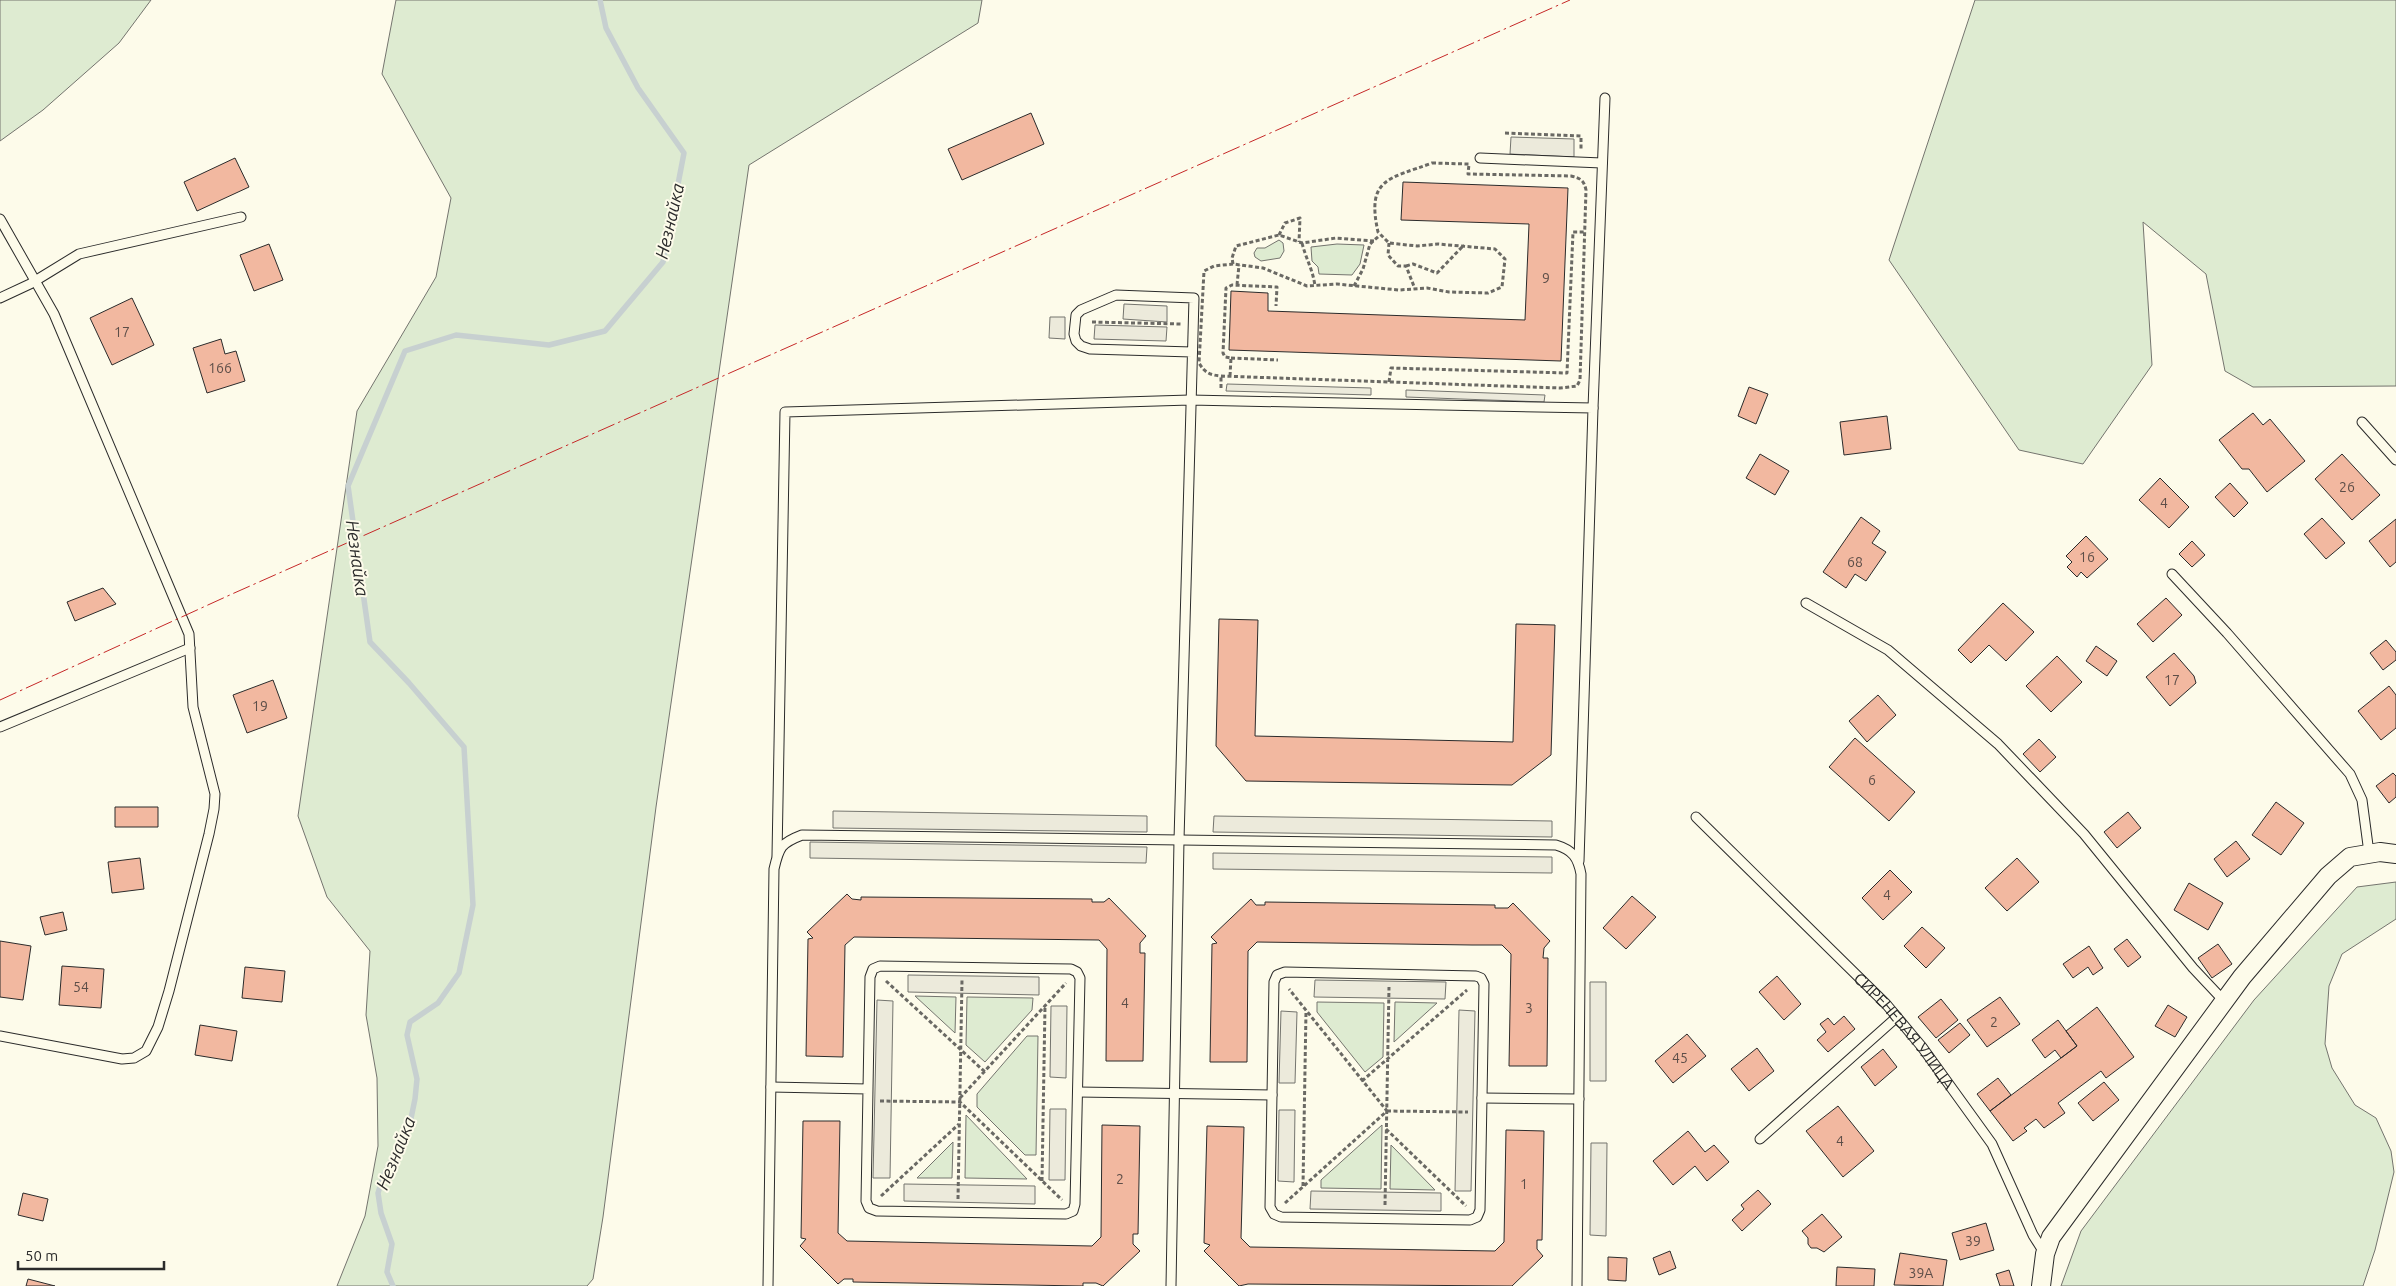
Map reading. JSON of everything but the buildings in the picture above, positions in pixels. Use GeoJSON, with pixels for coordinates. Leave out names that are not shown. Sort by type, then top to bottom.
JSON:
{"type":"FeatureCollection","features":[{"type":"Feature","properties":{"kind":"street"},"geometry":{"type":"LineString","coordinates":[[2041,1286],[2044,1254],[2051,1237],[2242,977],[2328,876],[2350,857],[2369,853],[2396,854]]}},
{"type":"Feature","properties":{"kind":"lane"},"geometry":{"type":"LineString","coordinates":[[1577,1286],[1581,874],[1579,862],[1605,98]]}},
{"type":"Feature","properties":{"kind":"lane"},"geometry":{"type":"LineString","coordinates":[[1480,158],[1602,163]]}},
{"type":"Feature","properties":{"kind":"lane"},"geometry":{"type":"LineString","coordinates":[[0,298],[36,280],[79,254],[241,218]]}},
{"type":"Feature","properties":{"kind":"lane"},"geometry":{"type":"LineString","coordinates":[[0,219],[54,314],[189,634],[193,707],[212,779],[214,809],[169,991],[146,1051],[134,1058],[122,1058],[0,1036]]}},
{"type":"Feature","properties":{"kind":"lane"},"geometry":{"type":"LineString","coordinates":[[1171,1286],[1190,400],[1192,352],[1197,325],[1194,298],[1116,295],[1081,310],[1074,322],[1076,341],[1081,346],[1090,349],[1192,352]]}},
{"type":"Feature","properties":{"kind":"lane"},"geometry":{"type":"LineString","coordinates":[[768,1286],[774,869],[777,856],[785,412],[1190,400],[1593,408]]}},
{"type":"Feature","properties":{"kind":"lane"},"geometry":{"type":"LineString","coordinates":[[2362,422],[2396,460]]}},
{"type":"Feature","properties":{"kind":"lane"},"geometry":{"type":"LineString","coordinates":[[2172,574],[2227,632],[2350,774],[2362,800],[2369,853]]}},
{"type":"Feature","properties":{"kind":"lane"},"geometry":{"type":"LineString","coordinates":[[1806,603],[1888,650],[1998,744],[2107,859],[2193,968],[2224,1001]]}},
{"type":"Feature","properties":{"kind":"lane"},"geometry":{"type":"LineString","coordinates":[[0,727],[190,648]]}},
{"type":"Feature","properties":{"kind":"lane","name":"СИРЕНЕВАЯ УЛИЦА"},"geometry":{"type":"LineString","coordinates":[[1696,817],[1897,1017],[1922,1047],[1992,1144],[2033,1235],[2044,1254]]}},
{"type":"Feature","properties":{"kind":"lane"},"geometry":{"type":"LineString","coordinates":[[777,856],[785,841],[802,834],[1556,845],[1567,848],[1579,862]]}},
{"type":"Feature","properties":{"kind":"lane"},"geometry":{"type":"LineString","coordinates":[[880,966],[1071,970],[1077,972],[1080,978],[1075,1204],[1073,1211],[1066,1214],[877,1211],[869,1208],[866,1201],[870,976],[873,969],[880,966]]}},
{"type":"Feature","properties":{"kind":"lane"},"geometry":{"type":"LineString","coordinates":[[1285,972],[1476,976],[1481,978],[1484,984],[1482,1112],[1480,1210],[1477,1217],[1470,1220],[1282,1217],[1274,1214],[1270,1207],[1274,982],[1277,975],[1285,972]]}},
{"type":"Feature","properties":{"kind":"lane"},"geometry":{"type":"LineString","coordinates":[[1760,1139],[1897,1017]]}},
{"type":"Feature","properties":{"kind":"lane"},"geometry":{"type":"LineString","coordinates":[[771,1087],[868,1089]]}},
{"type":"Feature","properties":{"kind":"lane"},"geometry":{"type":"LineString","coordinates":[[1078,1092],[1272,1095]]}},
{"type":"Feature","properties":{"kind":"lane"},"geometry":{"type":"LineString","coordinates":[[1482,1098],[1579,1099]]}},
{"type":"Feature","properties":{"kind":"path"},"geometry":{"type":"LineString","coordinates":[[1505,133],[1581,136],[1580,178]]}},
{"type":"Feature","properties":{"kind":"path"},"geometry":{"type":"LineString","coordinates":[[1432,163],[1469,164],[1468,174],[1571,176],[1580,178],[1584,182],[1586,190],[1580,380],[1577,386],[1560,388],[1212,376],[1204,371],[1199,364],[1197,325],[1204,271],[1214,266],[1233,264],[1263,268],[1307,286],[1354,286],[1399,290],[1415,289],[1488,293],[1502,287],[1505,259],[1501,252],[1486,246],[1417,246],[1390,243],[1380,235],[1376,224],[1376,196],[1386,180],[1432,163]]}},
{"type":"Feature","properties":{"kind":"path"},"geometry":{"type":"LineString","coordinates":[[1279,236],[1285,223],[1300,218],[1301,243],[1307,263],[1313,271],[1314,286]]}},
{"type":"Feature","properties":{"kind":"path"},"geometry":{"type":"LineString","coordinates":[[1389,382],[1391,368],[1567,373],[1573,232],[1584,232]]}},
{"type":"Feature","properties":{"kind":"path"},"geometry":{"type":"LineString","coordinates":[[1354,286],[1363,269],[1370,244],[1380,235]]}},
{"type":"Feature","properties":{"kind":"path"},"geometry":{"type":"LineString","coordinates":[[1233,264],[1232,258],[1236,246],[1279,236],[1301,243],[1336,238],[1374,241]]}},
{"type":"Feature","properties":{"kind":"path"},"geometry":{"type":"LineString","coordinates":[[1390,243],[1388,255],[1398,266],[1414,264],[1437,273],[1464,245]]}},
{"type":"Feature","properties":{"kind":"path"},"geometry":{"type":"LineString","coordinates":[[1238,285],[1239,265]]}},
{"type":"Feature","properties":{"kind":"path"},"geometry":{"type":"LineString","coordinates":[[1406,266],[1415,289]]}},
{"type":"Feature","properties":{"kind":"path"},"geometry":{"type":"LineString","coordinates":[[1276,306],[1277,287],[1238,285],[1226,288],[1223,353],[1225,357],[1232,358],[1278,360]]}},
{"type":"Feature","properties":{"kind":"path"},"geometry":{"type":"LineString","coordinates":[[1086,322],[1197,325]]}},
{"type":"Feature","properties":{"kind":"path"},"geometry":{"type":"LineString","coordinates":[[1230,376],[1232,358]]}},
{"type":"Feature","properties":{"kind":"path"},"geometry":{"type":"LineString","coordinates":[[958,1212],[962,968]]}},
{"type":"Feature","properties":{"kind":"path"},"geometry":{"type":"LineString","coordinates":[[873,969],[985,1072]]}},
{"type":"Feature","properties":{"kind":"path"},"geometry":{"type":"LineString","coordinates":[[960,1100],[1077,972]]}},
{"type":"Feature","properties":{"kind":"path"},"geometry":{"type":"LineString","coordinates":[[1384,1218],[1389,974]]}},
{"type":"Feature","properties":{"kind":"path"},"geometry":{"type":"LineString","coordinates":[[1277,975],[1386,1111]]}},
{"type":"Feature","properties":{"kind":"path"},"geometry":{"type":"LineString","coordinates":[[1362,1081],[1481,978]]}},
{"type":"Feature","properties":{"kind":"path"},"geometry":{"type":"LineString","coordinates":[[1042,1181],[1045,1006]]}},
{"type":"Feature","properties":{"kind":"path"},"geometry":{"type":"LineString","coordinates":[[1303,1187],[1306,1011]]}},
{"type":"Feature","properties":{"kind":"path"},"geometry":{"type":"LineString","coordinates":[[868,1100],[960,1100],[1073,1211]]}},
{"type":"Feature","properties":{"kind":"path"},"geometry":{"type":"LineString","coordinates":[[1274,1214],[1386,1111],[1482,1112]]}},
{"type":"Feature","properties":{"kind":"path"},"geometry":{"type":"LineString","coordinates":[[869,1208],[959,1123]]}},
{"type":"Feature","properties":{"kind":"path"},"geometry":{"type":"LineString","coordinates":[[1386,1130],[1477,1217]]}},
{"type":"Feature","properties":{"kind":"green space"},"geometry":{"type":"Polygon","coordinates":[[[0,0],[151,0],[119,43],[43,110],[0,141],[0,0]]]}},
{"type":"Feature","properties":{"kind":"green space"},"geometry":{"type":"Polygon","coordinates":[[[396,0],[982,0],[978,23],[749,165],[656,807],[603,1217],[593,1279],[587,1286],[337,1286],[365,1216],[378,1146],[377,1078],[366,1015],[370,951],[327,897],[298,816],[357,411],[436,277],[451,198],[382,74],[396,0]]]}},
{"type":"Feature","properties":{"kind":"green space"},"geometry":{"type":"Polygon","coordinates":[[[1975,0],[2396,0],[2396,386],[2253,387],[2225,371],[2206,274],[2143,222],[2152,365],[2083,464],[2019,450],[1889,260],[1975,0]]]}},
{"type":"Feature","properties":{"kind":"green space"},"geometry":{"type":"Polygon","coordinates":[[[1279,240],[1283,243],[1284,251],[1280,258],[1261,261],[1255,257],[1254,253],[1257,248],[1265,248],[1279,240]]]}},
{"type":"Feature","properties":{"kind":"green space"},"geometry":{"type":"Polygon","coordinates":[[[1337,244],[1364,245],[1360,264],[1352,275],[1319,274],[1318,267],[1312,261],[1311,247],[1337,244]]]}},
{"type":"Feature","properties":{"kind":"green space"},"geometry":{"type":"Polygon","coordinates":[[[2396,882],[2396,919],[2342,954],[2329,986],[2325,1044],[2332,1068],[2355,1105],[2376,1118],[2391,1151],[2394,1172],[2375,1250],[2363,1286],[2061,1286],[2081,1231],[2254,1000],[2357,887],[2396,882]]]}},
{"type":"Feature","properties":{"kind":"green space"},"geometry":{"type":"Polygon","coordinates":[[[915,996],[956,997],[955,1033],[915,996]]]}},
{"type":"Feature","properties":{"kind":"green space"},"geometry":{"type":"Polygon","coordinates":[[[967,997],[1033,998],[1032,1010],[985,1062],[966,1045],[967,997]]]}},
{"type":"Feature","properties":{"kind":"green space"},"geometry":{"type":"Polygon","coordinates":[[[1317,1002],[1384,1003],[1383,1057],[1365,1072],[1317,1012],[1317,1002]]]}},
{"type":"Feature","properties":{"kind":"green space"},"geometry":{"type":"Polygon","coordinates":[[[1395,1002],[1437,1003],[1394,1042],[1395,1002]]]}},
{"type":"Feature","properties":{"kind":"green space"},"geometry":{"type":"Polygon","coordinates":[[[1027,1036],[1038,1036],[1036,1155],[1025,1155],[977,1107],[977,1094],[1027,1036]]]}},
{"type":"Feature","properties":{"kind":"green space"},"geometry":{"type":"Polygon","coordinates":[[[966,1115],[1027,1179],[965,1178],[966,1115]]]}},
{"type":"Feature","properties":{"kind":"green space"},"geometry":{"type":"Polygon","coordinates":[[[1382,1125],[1381,1189],[1321,1188],[1321,1180],[1382,1125]]]}},
{"type":"Feature","properties":{"kind":"green space"},"geometry":{"type":"Polygon","coordinates":[[[953,1142],[952,1178],[917,1178],[953,1142]]]}},
{"type":"Feature","properties":{"kind":"green space"},"geometry":{"type":"Polygon","coordinates":[[[1391,1145],[1435,1190],[1390,1189],[1391,1145]]]}},
{"type":"Feature","properties":{"kind":"shaded area"},"geometry":{"type":"Polygon","coordinates":[[[1511,137],[1574,139],[1574,157],[1510,154],[1511,137]]]}},
{"type":"Feature","properties":{"kind":"shaded area"},"geometry":{"type":"Polygon","coordinates":[[[1124,304],[1167,306],[1167,322],[1123,319],[1124,304]]]}},
{"type":"Feature","properties":{"kind":"shaded area"},"geometry":{"type":"Polygon","coordinates":[[[1050,317],[1065,317],[1065,339],[1049,338],[1050,317]]]}},
{"type":"Feature","properties":{"kind":"shaded area"},"geometry":{"type":"Polygon","coordinates":[[[1095,325],[1167,327],[1166,341],[1094,339],[1095,325]]]}},
{"type":"Feature","properties":{"kind":"shaded area"},"geometry":{"type":"Polygon","coordinates":[[[1227,384],[1371,388],[1371,395],[1226,391],[1227,384]]]}},
{"type":"Feature","properties":{"kind":"shaded area"},"geometry":{"type":"Polygon","coordinates":[[[1406,390],[1545,395],[1544,402],[1406,397],[1406,390]]]}},
{"type":"Feature","properties":{"kind":"shaded area"},"geometry":{"type":"Polygon","coordinates":[[[833,811],[1147,816],[1147,832],[833,828],[833,811]]]}},
{"type":"Feature","properties":{"kind":"shaded area"},"geometry":{"type":"Polygon","coordinates":[[[1214,816],[1552,821],[1552,837],[1213,832],[1214,816]]]}},
{"type":"Feature","properties":{"kind":"shaded area"},"geometry":{"type":"Polygon","coordinates":[[[810,842],[1147,847],[1146,863],[810,858],[810,842]]]}},
{"type":"Feature","properties":{"kind":"shaded area"},"geometry":{"type":"Polygon","coordinates":[[[1213,853],[1552,857],[1552,873],[1213,869],[1213,853]]]}},
{"type":"Feature","properties":{"kind":"shaded area"},"geometry":{"type":"Polygon","coordinates":[[[908,975],[1039,977],[1039,995],[908,992],[908,975]]]}},
{"type":"Feature","properties":{"kind":"shaded area"},"geometry":{"type":"Polygon","coordinates":[[[1315,980],[1446,982],[1445,999],[1314,997],[1315,980]]]}},
{"type":"Feature","properties":{"kind":"shaded area"},"geometry":{"type":"Polygon","coordinates":[[[1590,982],[1606,982],[1606,1081],[1590,1081],[1590,982]]]}},
{"type":"Feature","properties":{"kind":"shaded area"},"geometry":{"type":"Polygon","coordinates":[[[877,1000],[893,1001],[890,1178],[873,1178],[877,1000]]]}},
{"type":"Feature","properties":{"kind":"shaded area"},"geometry":{"type":"Polygon","coordinates":[[[1051,1006],[1067,1006],[1066,1078],[1050,1077],[1051,1006]]]}},
{"type":"Feature","properties":{"kind":"shaded area"},"geometry":{"type":"Polygon","coordinates":[[[1459,1010],[1475,1011],[1471,1191],[1455,1191],[1459,1010]]]}},
{"type":"Feature","properties":{"kind":"shaded area"},"geometry":{"type":"Polygon","coordinates":[[[1281,1011],[1297,1012],[1295,1083],[1279,1083],[1281,1011]]]}},
{"type":"Feature","properties":{"kind":"shaded area"},"geometry":{"type":"Polygon","coordinates":[[[1050,1109],[1066,1109],[1065,1180],[1049,1180],[1050,1109]]]}},
{"type":"Feature","properties":{"kind":"shaded area"},"geometry":{"type":"Polygon","coordinates":[[[1279,1110],[1295,1110],[1294,1182],[1278,1181],[1279,1110]]]}},
{"type":"Feature","properties":{"kind":"shaded area"},"geometry":{"type":"Polygon","coordinates":[[[1591,1143],[1607,1143],[1606,1236],[1590,1235],[1591,1143]]]}},
{"type":"Feature","properties":{"kind":"shaded area"},"geometry":{"type":"Polygon","coordinates":[[[904,1184],[1035,1186],[1035,1204],[904,1201],[904,1184]]]}},
{"type":"Feature","properties":{"kind":"shaded area"},"geometry":{"type":"Polygon","coordinates":[[[1311,1191],[1441,1193],[1441,1211],[1310,1209],[1311,1191]]]}},
{"type":"Feature","properties":{"kind":"waterway","name":"Незнайка"},"geometry":{"type":"LineString","coordinates":[[393,1286],[387,1272],[392,1244],[381,1213],[378,1193],[384,1174],[409,1128],[415,1099],[417,1079],[407,1035],[410,1022],[438,1003],[459,973],[473,905],[464,747],[409,683],[370,642],[348,486],[405,351],[456,335],[549,345],[605,331],[663,262],[684,153],[638,88],[606,28],[600,0]]}},
{"type":"Feature","properties":{"kind":"power"},"geometry":{"type":"LineString","coordinates":[[0,700],[232,594],[1570,0]]}}]}
